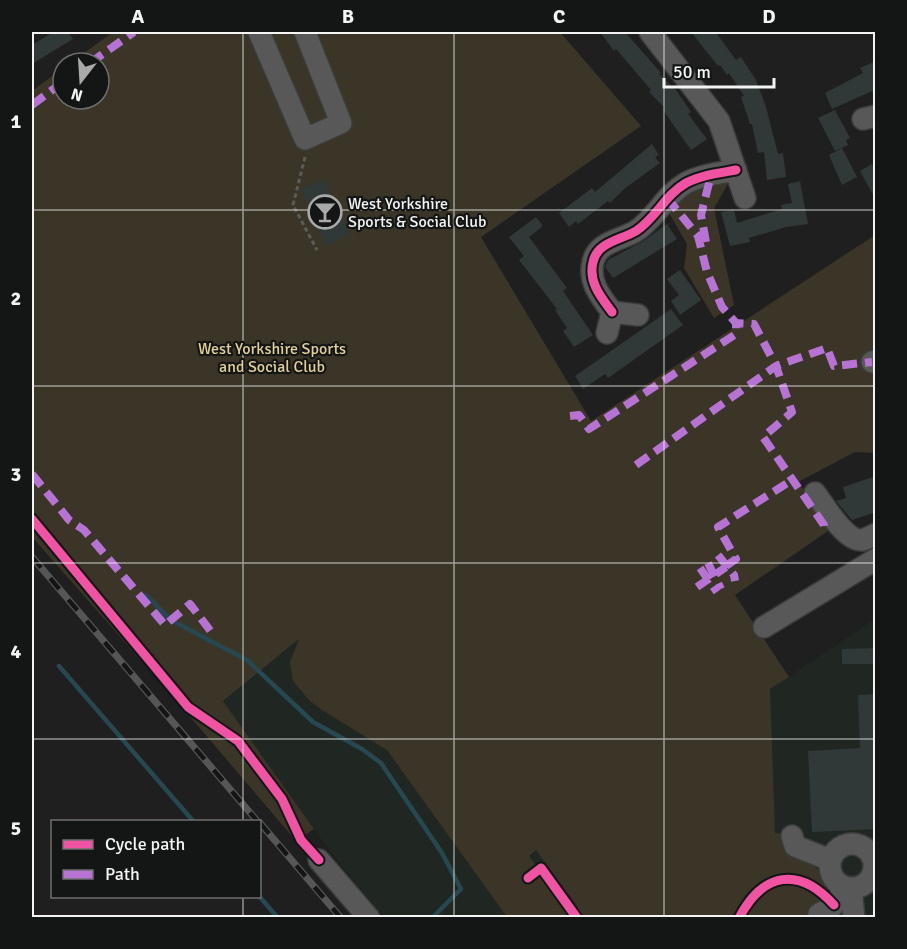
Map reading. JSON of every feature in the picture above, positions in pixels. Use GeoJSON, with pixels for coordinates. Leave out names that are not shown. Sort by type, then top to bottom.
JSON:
{"type":"FeatureCollection","features":[{"type":"Feature","properties":{"kind":"street"},"geometry":{"type":"LineString","coordinates":[[259,32],[305,139],[341,123],[305,32]]}},
{"type":"Feature","properties":{"kind":"street"},"geometry":{"type":"LineString","coordinates":[[650,32],[719,121],[745,198]]}},
{"type":"Feature","properties":{"kind":"street"},"geometry":{"type":"LineString","coordinates":[[638,315],[612,312],[596,291],[591,276],[593,260],[603,246],[636,231],[675,190],[690,181],[736,170]]}},
{"type":"Feature","properties":{"kind":"street"},"geometry":{"type":"LineString","coordinates":[[607,333],[612,312]]}},
{"type":"Feature","properties":{"kind":"street"},"geometry":{"type":"LineString","coordinates":[[815,493],[840,528],[857,539],[863,540],[876,534]]}},
{"type":"Feature","properties":{"kind":"street"},"geometry":{"type":"LineString","coordinates":[[764,627],[876,559]]}},
{"type":"Feature","properties":{"kind":"street"},"geometry":{"type":"LineString","coordinates":[[792,836],[795,846],[830,860]]}},
{"type":"Feature","properties":{"kind":"street"},"geometry":{"type":"LineString","coordinates":[[846,844],[853,844],[867,849],[874,863],[873,871],[865,884],[849,888],[840,885],[831,874],[830,860],[833,853],[846,844]]}},
{"type":"Feature","properties":{"kind":"street"},"geometry":{"type":"LineString","coordinates":[[319,860],[369,918]]}},
{"type":"Feature","properties":{"kind":"street"},"geometry":{"type":"LineString","coordinates":[[819,914],[831,908],[849,888]]}},
{"type":"Feature","properties":{"kind":"street"},"geometry":{"type":"LineString","coordinates":[[849,888],[854,918]]}},
{"type":"Feature","properties":{"kind":"path"},"geometry":{"type":"LineString","coordinates":[[310,136],[293,205],[317,250]]}},
{"type":"Feature","properties":{"kind":"shaded area"},"geometry":{"type":"Polygon","coordinates":[[[875,619],[875,917],[384,917],[329,850],[223,701],[302,637],[757,698],[875,619]]]}},
{"type":"Feature","properties":{"kind":"green space","name":"West Yorkshire Sports and Social Club"},"geometry":{"type":"Polygon","coordinates":[[[113,32],[560,32],[641,126],[481,237],[591,421],[875,235],[875,453],[855,452],[798,482],[831,529],[735,595],[789,677],[770,689],[775,833],[786,834],[791,851],[824,873],[829,895],[801,878],[776,877],[765,882],[755,891],[736,917],[579,917],[575,912],[578,907],[536,850],[529,856],[574,917],[507,917],[387,750],[322,710],[310,701],[293,681],[290,662],[299,639],[223,701],[314,829],[296,841],[32,537],[32,91],[51,77],[51,111],[111,111],[111,51],[87,51],[113,32]]]}},
{"type":"Feature","properties":{"kind":"green space"},"geometry":{"type":"Polygon","coordinates":[[[736,170],[714,208],[734,305],[714,318],[684,268],[687,244],[663,203],[736,170]]]}},
{"type":"Feature","properties":{"kind":"green space"},"geometry":{"type":"Polygon","coordinates":[[[787,881],[805,885],[817,892],[836,917],[742,918],[759,893],[770,886],[787,881]]]}},
{"type":"Feature","properties":{"kind":"building"},"geometry":{"type":"Polygon","coordinates":[[[53,32],[68,32],[73,39],[32,64],[32,45],[53,32]]]}},
{"type":"Feature","properties":{"kind":"building"},"geometry":{"type":"Polygon","coordinates":[[[600,32],[625,32],[661,73],[659,74],[676,90],[691,112],[688,114],[707,139],[691,150],[663,110],[665,108],[600,32]]]}},
{"type":"Feature","properties":{"kind":"building"},"geometry":{"type":"Polygon","coordinates":[[[691,32],[720,32],[717,34],[736,60],[741,57],[756,80],[766,107],[778,154],[783,153],[786,177],[767,180],[764,152],[758,153],[752,124],[750,124],[741,97],[744,96],[729,73],[727,75],[720,65],[718,66],[691,32]]]}},
{"type":"Feature","properties":{"kind":"building"},"geometry":{"type":"Polygon","coordinates":[[[876,61],[876,98],[872,91],[832,109],[825,93],[863,73],[860,68],[876,61]]]}},
{"type":"Feature","properties":{"kind":"building"},"geometry":{"type":"Polygon","coordinates":[[[835,110],[850,138],[846,140],[848,145],[835,151],[818,118],[835,110]]]}},
{"type":"Feature","properties":{"kind":"building"},"geometry":{"type":"Polygon","coordinates":[[[652,144],[659,155],[655,157],[660,163],[624,189],[610,203],[608,201],[578,224],[576,221],[569,227],[559,213],[592,188],[595,192],[652,144]]]}},
{"type":"Feature","properties":{"kind":"building"},"geometry":{"type":"Polygon","coordinates":[[[842,148],[857,177],[842,185],[829,155],[842,148]]]}},
{"type":"Feature","properties":{"kind":"building"},"geometry":{"type":"Polygon","coordinates":[[[872,164],[876,172],[876,200],[860,171],[872,164]]]}},
{"type":"Feature","properties":{"kind":"building","name":"West Yorkshire Sports & Social Club"},"geometry":{"type":"Polygon","coordinates":[[[324,179],[350,235],[326,246],[301,189],[324,179]]]}},
{"type":"Feature","properties":{"kind":"building"},"geometry":{"type":"Polygon","coordinates":[[[800,181],[808,224],[786,227],[749,238],[750,242],[730,246],[721,212],[734,210],[737,223],[782,209],[781,205],[792,203],[788,184],[800,181]]]}},
{"type":"Feature","properties":{"kind":"building"},"geometry":{"type":"Polygon","coordinates":[[[536,217],[543,226],[529,237],[567,288],[563,291],[593,335],[574,347],[563,331],[567,328],[555,310],[557,309],[519,260],[524,256],[509,237],[536,217]]]}},
{"type":"Feature","properties":{"kind":"building"},"geometry":{"type":"Polygon","coordinates":[[[667,224],[677,239],[613,278],[605,267],[608,260],[642,242],[667,224]]]}},
{"type":"Feature","properties":{"kind":"building"},"geometry":{"type":"Polygon","coordinates":[[[680,270],[701,300],[680,315],[671,301],[679,295],[667,279],[680,270]]]}},
{"type":"Feature","properties":{"kind":"building"},"geometry":{"type":"Polygon","coordinates":[[[671,309],[683,325],[608,378],[605,374],[583,389],[575,376],[671,309]]]}},
{"type":"Feature","properties":{"kind":"building"},"geometry":{"type":"Polygon","coordinates":[[[876,476],[876,512],[852,520],[836,501],[846,498],[843,487],[876,476]]]}},
{"type":"Feature","properties":{"kind":"building"},"geometry":{"type":"Polygon","coordinates":[[[876,648],[876,664],[842,664],[842,649],[876,648]]]}},
{"type":"Feature","properties":{"kind":"building"},"geometry":{"type":"Polygon","coordinates":[[[876,694],[876,829],[812,832],[808,751],[860,748],[858,695],[876,694]]]}},
{"type":"Feature","properties":{"kind":"waterway"},"geometry":{"type":"LineString","coordinates":[[143,597],[146,595],[171,620],[247,660],[313,722],[362,749],[381,763],[442,853],[461,889],[432,918]]}},
{"type":"Feature","properties":{"kind":"waterway"},"geometry":{"type":"LineString","coordinates":[[59,666],[192,820]]}},
{"type":"Feature","properties":{"kind":"waterway"},"geometry":{"type":"LineString","coordinates":[[261,898],[278,918]]}},
{"type":"Feature","properties":{"kind":"railway"},"geometry":{"type":"LineString","coordinates":[[32,557],[256,820]]}},
{"type":"Feature","properties":{"kind":"railway"},"geometry":{"type":"LineString","coordinates":[[261,824],[341,918]]}},
{"type":"Feature","properties":{"kind":"marked path"},"geometry":{"type":"LineString","coordinates":[[107,51],[134,32]]}},
{"type":"Feature","properties":{"kind":"marked path"},"geometry":{"type":"LineString","coordinates":[[32,105],[51,91]]}},
{"type":"Feature","properties":{"kind":"marked path"},"geometry":{"type":"LineString","coordinates":[[706,242],[701,215],[711,175]]}},
{"type":"Feature","properties":{"kind":"marked path"},"geometry":{"type":"LineString","coordinates":[[667,198],[698,236],[707,272],[722,307],[736,323],[754,324],[776,366],[792,412],[763,437],[824,525],[825,534]]}},
{"type":"Feature","properties":{"kind":"marked path"},"geometry":{"type":"LineString","coordinates":[[570,416],[579,415],[589,429],[736,334],[736,323]]}},
{"type":"Feature","properties":{"kind":"marked path"},"geometry":{"type":"LineString","coordinates":[[636,465],[776,366],[827,348],[834,366],[872,362]]}},
{"type":"Feature","properties":{"kind":"marked path"},"geometry":{"type":"LineString","coordinates":[[32,474],[69,520],[84,530],[165,625],[190,604],[215,637]]}},
{"type":"Feature","properties":{"kind":"marked path"},"geometry":{"type":"LineString","coordinates":[[726,566],[736,559],[718,527],[792,480]]}},
{"type":"Feature","properties":{"kind":"marked path"},"geometry":{"type":"LineString","coordinates":[[718,555],[734,575],[735,581]]}},
{"type":"Feature","properties":{"kind":"marked path"},"geometry":{"type":"LineString","coordinates":[[708,563],[721,589]]}},
{"type":"Feature","properties":{"kind":"marked path"},"geometry":{"type":"LineString","coordinates":[[697,587],[726,567]]}},
{"type":"Feature","properties":{"kind":"marked path"},"geometry":{"type":"LineString","coordinates":[[700,568],[717,592]]}},
{"type":"Feature","properties":{"kind":"cycle path"},"geometry":{"type":"LineString","coordinates":[[612,312],[596,289],[592,276],[593,262],[599,250],[643,226],[672,194],[686,183],[704,176],[736,170]]}},
{"type":"Feature","properties":{"kind":"cycle path"},"geometry":{"type":"LineString","coordinates":[[32,519],[188,707],[238,741],[282,799],[301,840],[319,860]]}},
{"type":"Feature","properties":{"kind":"cycle path"},"geometry":{"type":"LineString","coordinates":[[528,878],[541,868],[577,918]]}},
{"type":"Feature","properties":{"kind":"cycle path"},"geometry":{"type":"LineString","coordinates":[[739,918],[759,891],[770,883],[782,880],[795,880],[808,884],[821,892],[834,905]]}},
{"type":"Feature","properties":{"kind":"place","name":"West Yorkshire Sports & Social Club"},"geometry":{"type":"Point","coordinates":[325,212]}}]}
